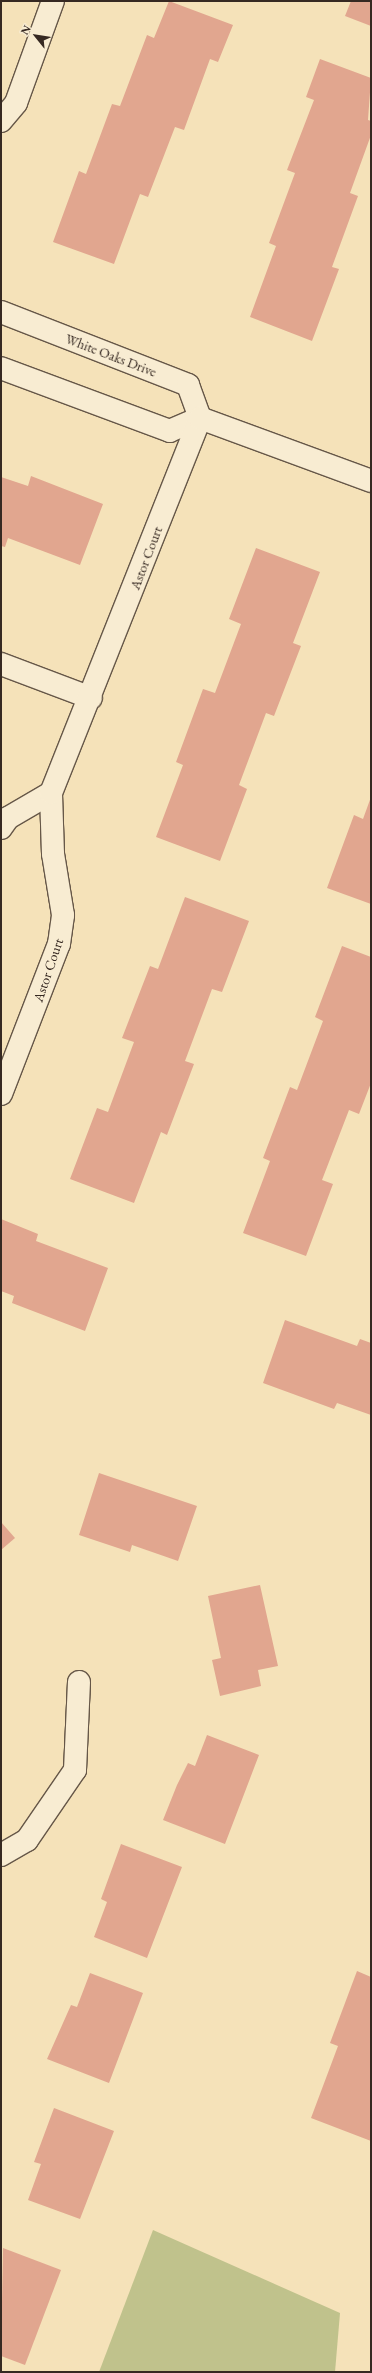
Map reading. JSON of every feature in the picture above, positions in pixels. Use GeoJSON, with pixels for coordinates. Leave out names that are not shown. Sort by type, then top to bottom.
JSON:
{"type":"FeatureCollection","features":[{"type":"Feature","properties":{"kind":"street"},"geometry":{"type":"LineString","coordinates":[[1,120],[16,103],[53,1]]}},
{"type":"Feature","properties":{"kind":"street","name":"White Oaks Drive"},"geometry":{"type":"LineString","coordinates":[[1,312],[188,385],[200,418]]}},
{"type":"Feature","properties":{"kind":"street"},"geometry":{"type":"LineString","coordinates":[[1,368],[170,431],[200,418],[371,481]]}},
{"type":"Feature","properties":{"kind":"street","name":"Astor Court"},"geometry":{"type":"LineString","coordinates":[[1,1094],[59,944],[63,914],[53,854],[51,793],[91,698],[200,418]]}},
{"type":"Feature","properties":{"kind":"street"},"geometry":{"type":"LineString","coordinates":[[1,664],[91,698]]}},
{"type":"Feature","properties":{"kind":"street"},"geometry":{"type":"LineString","coordinates":[[1,828],[8,818],[51,793]]}},
{"type":"Feature","properties":{"kind":"street"},"geometry":{"type":"LineString","coordinates":[[1,1854],[27,1840],[75,1770],[79,1682]]}},
{"type":"Feature","properties":{"kind":"green space"},"geometry":{"type":"Polygon","coordinates":[[[153,2230],[340,2313],[335,2372],[99,2372],[153,2230]]]}},
{"type":"Feature","properties":{"kind":"building"},"geometry":{"type":"Polygon","coordinates":[[[169,1],[233,25],[218,62],[210,59],[184,130],[175,127],[148,197],[140,194],[114,264],[53,242],[79,171],[86,174],[112,104],[120,106],[147,35],[154,38],[169,1]]]}},
{"type":"Feature","properties":{"kind":"building"},"geometry":{"type":"Polygon","coordinates":[[[351,1],[371,1],[371,26],[345,16],[351,1]]]}},
{"type":"Feature","properties":{"kind":"building"},"geometry":{"type":"Polygon","coordinates":[[[320,59],[371,78],[368,120],[371,121],[371,135],[350,193],[358,196],[332,267],[339,269],[312,341],[250,317],[276,246],[269,243],[295,173],[287,170],[314,100],[306,97],[320,59]]]}},
{"type":"Feature","properties":{"kind":"building"},"geometry":{"type":"Polygon","coordinates":[[[31,476],[103,504],[80,565],[8,538],[5,547],[1,546],[1,477],[28,486],[31,476]]]}},
{"type":"Feature","properties":{"kind":"building"},"geometry":{"type":"Polygon","coordinates":[[[256,548],[320,572],[293,643],[301,646],[274,716],[266,713],[239,785],[247,789],[220,861],[156,837],[183,765],[176,762],[203,689],[215,693],[241,624],[229,619],[256,548]]]}},
{"type":"Feature","properties":{"kind":"building"},"geometry":{"type":"Polygon","coordinates":[[[371,797],[371,904],[327,888],[354,815],[363,819],[371,797]]]}},
{"type":"Feature","properties":{"kind":"building"},"geometry":{"type":"Polygon","coordinates":[[[185,897],[249,921],[222,992],[212,989],[185,1061],[194,1064],[167,1135],[161,1132],[134,1203],[70,1179],[97,1108],[108,1112],[134,1042],[122,1038],[150,966],[158,969],[185,897]]]}},
{"type":"Feature","properties":{"kind":"building"},"geometry":{"type":"Polygon","coordinates":[[[342,946],[371,957],[371,1083],[359,1114],[349,1110],[322,1180],[333,1184],[306,1256],[243,1233],[270,1161],[263,1158],[290,1087],[297,1090],[323,1021],[315,1017],[342,946]]]}},
{"type":"Feature","properties":{"kind":"building"},"geometry":{"type":"Polygon","coordinates":[[[1,1219],[38,1234],[36,1241],[108,1268],[85,1331],[12,1303],[14,1296],[1,1291],[1,1219]]]}},
{"type":"Feature","properties":{"kind":"building"},"geometry":{"type":"Polygon","coordinates":[[[285,1320],[357,1346],[360,1339],[371,1343],[371,1415],[337,1403],[334,1409],[263,1383],[285,1320]]]}},
{"type":"Feature","properties":{"kind":"building"},"geometry":{"type":"Polygon","coordinates":[[[99,1473],[197,1506],[178,1561],[132,1545],[130,1552],[79,1535],[99,1473]]]}},
{"type":"Feature","properties":{"kind":"building"},"geometry":{"type":"Polygon","coordinates":[[[1,1522],[15,1538],[1,1550],[1,1522]]]}},
{"type":"Feature","properties":{"kind":"building"},"geometry":{"type":"Polygon","coordinates":[[[260,1585],[278,1666],[258,1670],[261,1686],[220,1696],[212,1660],[221,1658],[208,1596],[260,1585]]]}},
{"type":"Feature","properties":{"kind":"building"},"geometry":{"type":"Polygon","coordinates":[[[207,1735],[259,1755],[225,1844],[163,1820],[177,1785],[188,1763],[195,1766],[207,1735]]]}},
{"type":"Feature","properties":{"kind":"building"},"geometry":{"type":"Polygon","coordinates":[[[121,1844],[182,1867],[147,1958],[94,1937],[107,1902],[101,1899],[121,1844]]]}},
{"type":"Feature","properties":{"kind":"building"},"geometry":{"type":"Polygon","coordinates":[[[357,1971],[371,1977],[371,2141],[311,2118],[338,2046],[330,2043],[357,1971]]]}},
{"type":"Feature","properties":{"kind":"building"},"geometry":{"type":"Polygon","coordinates":[[[90,1973],[143,1993],[109,2083],[47,2059],[71,2005],[77,2007],[90,1973]]]}},
{"type":"Feature","properties":{"kind":"building"},"geometry":{"type":"Polygon","coordinates":[[[54,2108],[114,2131],[80,2219],[28,2200],[41,2164],[34,2162],[54,2108]]]}},
{"type":"Feature","properties":{"kind":"building"},"geometry":{"type":"Polygon","coordinates":[[[3,2248],[61,2270],[25,2365],[1,2356],[3,2248]]]}}]}
